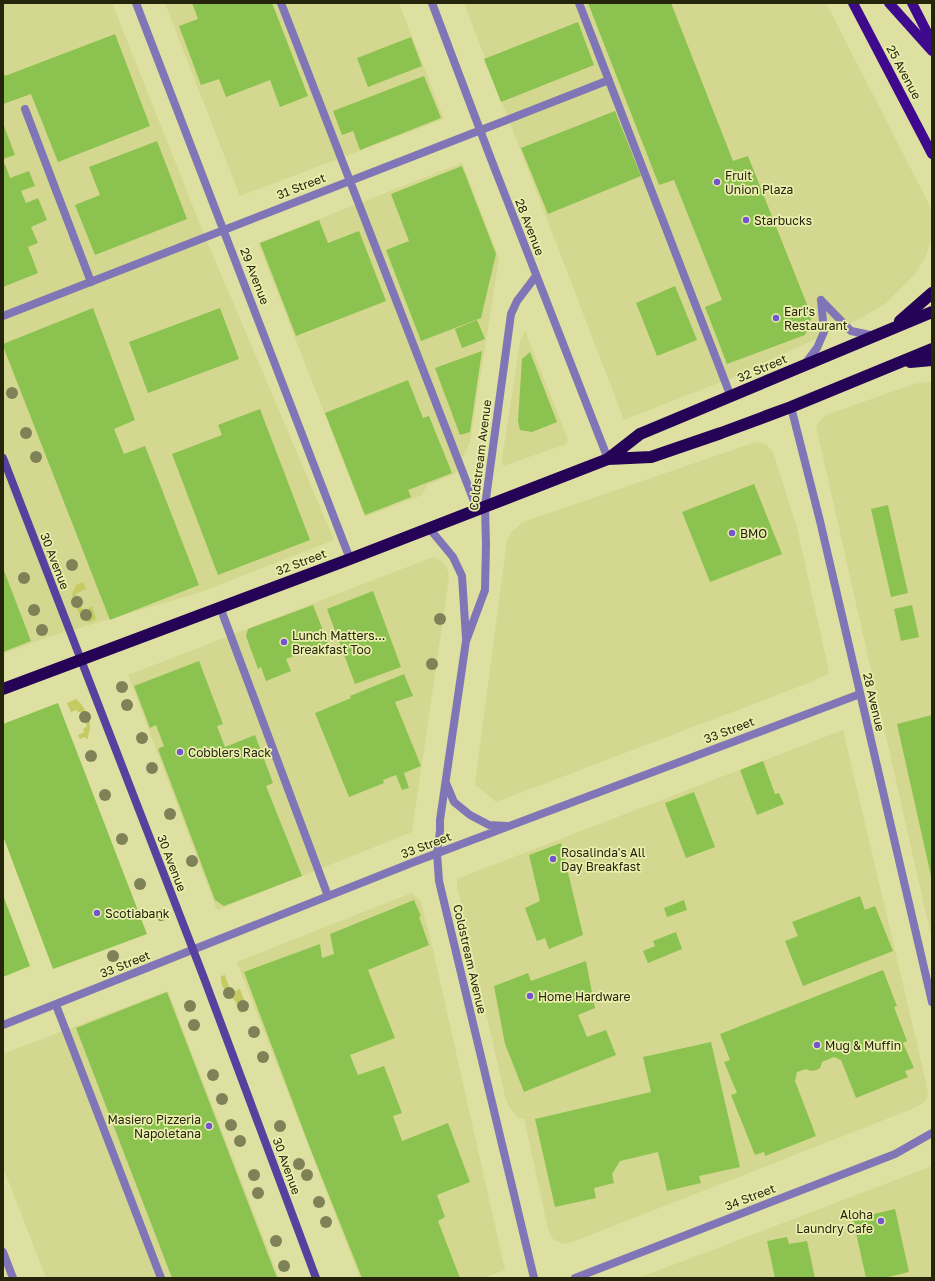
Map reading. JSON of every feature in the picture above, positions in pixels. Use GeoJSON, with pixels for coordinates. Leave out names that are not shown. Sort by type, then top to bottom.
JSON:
{"type":"FeatureCollection","features":[{"type":"Feature","properties":{"kind":"highway"},"geometry":{"type":"LineString","coordinates":[[890,330],[932,293]]}},
{"type":"Feature","properties":{"kind":"highway","name":"32 Street"},"geometry":{"type":"LineString","coordinates":[[3,689],[608,459],[640,434],[932,312]]}},
{"type":"Feature","properties":{"kind":"highway","name":"32 Street"},"geometry":{"type":"LineString","coordinates":[[608,459],[651,457],[790,407],[932,349]]}},
{"type":"Feature","properties":{"kind":"highway"},"geometry":{"type":"LineString","coordinates":[[901,362],[932,360]]}},
{"type":"Feature","properties":{"kind":"main road","name":"25 Avenue"},"geometry":{"type":"LineString","coordinates":[[853,3],[932,154]]}},
{"type":"Feature","properties":{"kind":"main road"},"geometry":{"type":"LineString","coordinates":[[888,3],[932,52]]}},
{"type":"Feature","properties":{"kind":"main road"},"geometry":{"type":"LineString","coordinates":[[912,3],[932,42]]}},
{"type":"Feature","properties":{"kind":"street","name":"29 Avenue"},"geometry":{"type":"LineString","coordinates":[[136,3],[350,558]]}},
{"type":"Feature","properties":{"kind":"street"},"geometry":{"type":"LineString","coordinates":[[281,3],[350,181],[481,508]]}},
{"type":"Feature","properties":{"kind":"street","name":"28 Avenue"},"geometry":{"type":"LineString","coordinates":[[432,3],[536,276],[608,459]]}},
{"type":"Feature","properties":{"kind":"street"},"geometry":{"type":"LineString","coordinates":[[579,3],[731,397]]}},
{"type":"Feature","properties":{"kind":"street","name":"31 Street"},"geometry":{"type":"LineString","coordinates":[[3,316],[609,80]]}},
{"type":"Feature","properties":{"kind":"street"},"geometry":{"type":"LineString","coordinates":[[24,109],[91,282]]}},
{"type":"Feature","properties":{"kind":"street","name":"Coldstream Avenue"},"geometry":{"type":"LineString","coordinates":[[466,641],[485,590],[486,544],[481,508],[511,314],[517,301],[536,276]]}},
{"type":"Feature","properties":{"kind":"street"},"geometry":{"type":"LineString","coordinates":[[804,366],[816,348],[824,332],[821,300],[851,331],[876,336]]}},
{"type":"Feature","properties":{"kind":"street","name":"28 Avenue"},"geometry":{"type":"LineString","coordinates":[[790,407],[820,521],[932,1002]]}},
{"type":"Feature","properties":{"kind":"street","name":"30 Avenue"},"geometry":{"type":"LineString","coordinates":[[3,458],[193,950],[316,1278]]}},
{"type":"Feature","properties":{"kind":"street","name":"Coldstream Avenue"},"geometry":{"type":"LineString","coordinates":[[429,528],[453,557],[462,576],[466,641],[437,853],[439,881],[534,1278]]}},
{"type":"Feature","properties":{"kind":"street"},"geometry":{"type":"LineString","coordinates":[[220,607],[328,896]]}},
{"type":"Feature","properties":{"kind":"street","name":"33 Street"},"geometry":{"type":"LineString","coordinates":[[3,1025],[437,853],[860,694]]}},
{"type":"Feature","properties":{"kind":"street"},"geometry":{"type":"LineString","coordinates":[[446,782],[454,802],[470,815],[489,825],[511,826]]}},
{"type":"Feature","properties":{"kind":"street"},"geometry":{"type":"LineString","coordinates":[[56,1005],[161,1278]]}},
{"type":"Feature","properties":{"kind":"street","name":"34 Street"},"geometry":{"type":"LineString","coordinates":[[575,1278],[895,1154],[932,1133]]}},
{"type":"Feature","properties":{"kind":"street"},"geometry":{"type":"LineString","coordinates":[[3,1252],[13,1278]]}},
{"type":"Feature","properties":{"kind":"shaded area"},"geometry":{"type":"Polygon","coordinates":[[[3,3],[112,3],[201,227],[334,540],[201,592],[45,638],[3,654],[3,3]]]}},
{"type":"Feature","properties":{"kind":"shaded area"},"geometry":{"type":"Polygon","coordinates":[[[165,3],[399,3],[444,119],[240,196],[165,3]]]}},
{"type":"Feature","properties":{"kind":"shaded area"},"geometry":{"type":"Polygon","coordinates":[[[464,3],[826,3],[931,208],[932,236],[926,256],[915,274],[886,303],[861,318],[731,378],[624,420],[464,3]]]}},
{"type":"Feature","properties":{"kind":"shaded area"},"geometry":{"type":"Polygon","coordinates":[[[462,163],[499,258],[470,442],[455,474],[427,485],[422,495],[365,517],[258,243],[462,163]]]}},
{"type":"Feature","properties":{"kind":"shaded area"},"geometry":{"type":"Polygon","coordinates":[[[525,331],[568,440],[566,444],[503,466],[502,460],[520,342],[525,331]]]}},
{"type":"Feature","properties":{"kind":"shaded area"},"geometry":{"type":"Polygon","coordinates":[[[932,381],[932,940],[816,426],[826,415],[914,384],[932,381]]]}},
{"type":"Feature","properties":{"kind":"shaded area"},"geometry":{"type":"Polygon","coordinates":[[[756,442],[765,444],[773,452],[797,528],[828,667],[828,674],[811,682],[496,802],[475,784],[507,540],[513,531],[523,522],[756,442]]]}},
{"type":"Feature","properties":{"kind":"shaded area"},"geometry":{"type":"Polygon","coordinates":[[[433,557],[444,563],[448,571],[449,578],[412,832],[217,910],[128,675],[433,557]]]}},
{"type":"Feature","properties":{"kind":"shaded area"},"geometry":{"type":"Polygon","coordinates":[[[83,582],[86,589],[76,594],[81,608],[86,610],[92,606],[96,619],[90,622],[86,621],[80,615],[72,594],[76,585],[83,582]]]}},
{"type":"Feature","properties":{"kind":"shaded area"},"geometry":{"type":"Polygon","coordinates":[[[76,699],[82,705],[88,717],[90,729],[88,739],[85,737],[80,739],[78,735],[84,732],[83,729],[87,726],[81,712],[78,712],[77,710],[71,712],[67,703],[76,699]]]}},
{"type":"Feature","properties":{"kind":"shaded area"},"geometry":{"type":"Polygon","coordinates":[[[843,730],[926,1082],[928,1095],[925,1102],[912,1109],[575,1241],[564,1244],[554,1240],[549,1233],[524,1118],[518,1119],[509,1107],[505,1096],[457,886],[457,879],[843,730]]]}},
{"type":"Feature","properties":{"kind":"shaded area"},"geometry":{"type":"Polygon","coordinates":[[[412,893],[420,900],[431,941],[505,1270],[484,1278],[360,1278],[237,962],[412,893]]]}},
{"type":"Feature","properties":{"kind":"shaded area"},"geometry":{"type":"Polygon","coordinates":[[[225,975],[231,993],[240,989],[248,1010],[240,1013],[235,1001],[223,987],[221,976],[225,975]]]}},
{"type":"Feature","properties":{"kind":"shaded area"},"geometry":{"type":"Polygon","coordinates":[[[168,991],[279,1278],[46,1278],[3,1167],[3,1054],[168,991]]]}},
{"type":"Feature","properties":{"kind":"shaded area"},"geometry":{"type":"Polygon","coordinates":[[[932,1166],[932,1278],[639,1278],[932,1166]]]}},
{"type":"Feature","properties":{"kind":"building"},"geometry":{"type":"Polygon","coordinates":[[[192,3],[272,3],[308,96],[280,107],[270,80],[226,97],[219,79],[201,85],[179,26],[198,19],[192,3]]]}},
{"type":"Feature","properties":{"kind":"building","name":"Fruit Union Plaza"},"geometry":{"type":"Polygon","coordinates":[[[588,3],[671,3],[733,161],[748,156],[812,317],[805,335],[727,364],[705,307],[722,300],[674,180],[659,185],[588,3]]]}},
{"type":"Feature","properties":{"kind":"building"},"geometry":{"type":"Polygon","coordinates":[[[578,22],[594,65],[501,102],[484,59],[578,22]]]}},
{"type":"Feature","properties":{"kind":"building"},"geometry":{"type":"Polygon","coordinates":[[[115,34],[150,126],[58,162],[31,94],[3,104],[3,70],[5,76],[115,34]]]}},
{"type":"Feature","properties":{"kind":"building"},"geometry":{"type":"Polygon","coordinates":[[[411,37],[422,66],[368,87],[357,58],[411,37]]]}},
{"type":"Feature","properties":{"kind":"building"},"geometry":{"type":"Polygon","coordinates":[[[424,76],[441,118],[360,150],[353,131],[342,135],[333,111],[424,76]]]}},
{"type":"Feature","properties":{"kind":"building"},"geometry":{"type":"Polygon","coordinates":[[[615,111],[641,176],[548,214],[521,148],[615,111]]]}},
{"type":"Feature","properties":{"kind":"building"},"geometry":{"type":"Polygon","coordinates":[[[3,123],[15,155],[3,159],[3,123]]]}},
{"type":"Feature","properties":{"kind":"building"},"geometry":{"type":"Polygon","coordinates":[[[157,141],[187,219],[95,255],[75,205],[100,195],[89,167],[157,141]]]}},
{"type":"Feature","properties":{"kind":"building"},"geometry":{"type":"Polygon","coordinates":[[[5,164],[10,178],[29,171],[35,186],[21,191],[26,203],[38,198],[47,220],[31,227],[38,243],[28,247],[38,273],[3,287],[3,165],[5,164]]]}},
{"type":"Feature","properties":{"kind":"building"},"geometry":{"type":"Polygon","coordinates":[[[462,166],[496,254],[481,318],[421,341],[386,250],[409,241],[391,194],[462,166]]]}},
{"type":"Feature","properties":{"kind":"building"},"geometry":{"type":"Polygon","coordinates":[[[319,220],[328,243],[359,231],[386,301],[296,336],[260,243],[319,220]]]}},
{"type":"Feature","properties":{"kind":"building"},"geometry":{"type":"Polygon","coordinates":[[[675,286],[697,340],[657,356],[636,303],[675,286]]]}},
{"type":"Feature","properties":{"kind":"building"},"geometry":{"type":"Polygon","coordinates":[[[93,308],[135,420],[114,429],[124,454],[145,446],[199,585],[110,620],[3,346],[3,344],[93,308]]]}},
{"type":"Feature","properties":{"kind":"building"},"geometry":{"type":"Polygon","coordinates":[[[220,308],[239,359],[148,393],[129,342],[220,308]]]}},
{"type":"Feature","properties":{"kind":"building"},"geometry":{"type":"Polygon","coordinates":[[[477,320],[485,339],[462,348],[455,329],[477,320]]]}},
{"type":"Feature","properties":{"kind":"building"},"geometry":{"type":"Polygon","coordinates":[[[482,351],[470,432],[460,435],[435,368],[482,351]]]}},
{"type":"Feature","properties":{"kind":"building"},"geometry":{"type":"Polygon","coordinates":[[[530,352],[557,422],[532,432],[520,430],[518,421],[522,359],[530,352]]]}},
{"type":"Feature","properties":{"kind":"building"},"geometry":{"type":"Polygon","coordinates":[[[408,380],[423,418],[429,416],[452,473],[408,490],[411,497],[365,515],[325,413],[408,380]]]}},
{"type":"Feature","properties":{"kind":"building"},"geometry":{"type":"Polygon","coordinates":[[[260,409],[310,540],[218,575],[172,454],[222,435],[218,425],[260,409]]]}},
{"type":"Feature","properties":{"kind":"building","name":"BMO"},"geometry":{"type":"Polygon","coordinates":[[[754,484],[782,554],[710,582],[682,512],[754,484]]]}},
{"type":"Feature","properties":{"kind":"building"},"geometry":{"type":"Polygon","coordinates":[[[888,505],[908,593],[891,597],[871,509],[888,505]]]}},
{"type":"Feature","properties":{"kind":"building"},"geometry":{"type":"Polygon","coordinates":[[[3,568],[31,641],[3,652],[3,568]]]}},
{"type":"Feature","properties":{"kind":"building"},"geometry":{"type":"Polygon","coordinates":[[[373,591],[401,667],[355,684],[327,609],[373,591]]]}},
{"type":"Feature","properties":{"kind":"building"},"geometry":{"type":"Polygon","coordinates":[[[313,605],[328,643],[286,659],[291,671],[266,681],[261,667],[258,669],[246,636],[248,629],[313,605]]]}},
{"type":"Feature","properties":{"kind":"building"},"geometry":{"type":"Polygon","coordinates":[[[912,605],[919,637],[901,641],[894,609],[912,605]]]}},
{"type":"Feature","properties":{"kind":"building"},"geometry":{"type":"Polygon","coordinates":[[[199,661],[223,724],[217,726],[225,747],[255,735],[273,783],[266,786],[302,876],[224,906],[215,900],[158,749],[164,746],[156,725],[150,728],[134,686],[199,661]]]}},
{"type":"Feature","properties":{"kind":"building"},"geometry":{"type":"Polygon","coordinates":[[[404,674],[413,696],[395,702],[421,766],[404,773],[409,788],[402,790],[396,775],[383,780],[384,783],[349,797],[315,713],[351,698],[350,696],[404,674]]]}},
{"type":"Feature","properties":{"kind":"building"},"geometry":{"type":"Polygon","coordinates":[[[58,703],[147,934],[53,969],[3,836],[3,724],[58,703]]]}},
{"type":"Feature","properties":{"kind":"building"},"geometry":{"type":"Polygon","coordinates":[[[932,715],[932,876],[931,876],[897,724],[932,715]]]}},
{"type":"Feature","properties":{"kind":"building"},"geometry":{"type":"Polygon","coordinates":[[[763,761],[775,794],[779,793],[784,804],[757,815],[740,770],[763,761]]]}},
{"type":"Feature","properties":{"kind":"building"},"geometry":{"type":"Polygon","coordinates":[[[694,792],[715,847],[686,858],[665,803],[694,792]]]}},
{"type":"Feature","properties":{"kind":"building"},"geometry":{"type":"Polygon","coordinates":[[[561,843],[583,935],[549,949],[545,938],[537,941],[525,908],[540,901],[529,855],[561,843]]]}},
{"type":"Feature","properties":{"kind":"building"},"geometry":{"type":"Polygon","coordinates":[[[3,895],[30,966],[3,977],[3,895]]]}},
{"type":"Feature","properties":{"kind":"building"},"geometry":{"type":"Polygon","coordinates":[[[860,896],[865,910],[875,906],[893,951],[803,986],[785,941],[798,936],[792,922],[860,896]]]}},
{"type":"Feature","properties":{"kind":"building"},"geometry":{"type":"Polygon","coordinates":[[[414,900],[421,916],[419,917],[429,945],[368,970],[395,1038],[350,1055],[358,1075],[384,1066],[402,1113],[393,1116],[402,1141],[448,1123],[470,1182],[437,1195],[445,1217],[438,1221],[460,1278],[362,1278],[310,1148],[244,972],[320,944],[322,958],[334,954],[330,934],[414,900]]]}},
{"type":"Feature","properties":{"kind":"building"},"geometry":{"type":"Polygon","coordinates":[[[684,900],[687,910],[667,917],[664,908],[684,900]]]}},
{"type":"Feature","properties":{"kind":"building"},"geometry":{"type":"Polygon","coordinates":[[[676,932],[682,949],[648,963],[643,951],[655,946],[653,941],[676,932]]]}},
{"type":"Feature","properties":{"kind":"building"},"geometry":{"type":"Polygon","coordinates":[[[586,961],[595,1008],[578,1015],[587,1037],[606,1030],[616,1055],[524,1092],[505,1044],[494,986],[528,973],[531,981],[586,961]]]}},
{"type":"Feature","properties":{"kind":"building"},"geometry":{"type":"Polygon","coordinates":[[[883,970],[897,1006],[894,1007],[907,1041],[903,1043],[914,1068],[905,1071],[908,1077],[856,1098],[841,1060],[834,1057],[822,1062],[820,1068],[817,1070],[811,1071],[806,1069],[797,1072],[795,1081],[816,1136],[765,1156],[764,1152],[755,1155],[731,1095],[737,1093],[724,1062],[730,1060],[720,1034],[883,970]]]}},
{"type":"Feature","properties":{"kind":"building"},"geometry":{"type":"Polygon","coordinates":[[[167,992],[277,1278],[172,1278],[76,1028],[167,992]]]}},
{"type":"Feature","properties":{"kind":"building"},"geometry":{"type":"Polygon","coordinates":[[[711,1042],[740,1167],[699,1176],[701,1183],[667,1191],[658,1152],[620,1161],[612,1174],[614,1183],[594,1188],[596,1198],[555,1207],[535,1119],[651,1092],[643,1057],[711,1042]]]}},
{"type":"Feature","properties":{"kind":"building"},"geometry":{"type":"Polygon","coordinates":[[[895,1209],[909,1272],[884,1278],[866,1278],[853,1219],[895,1209]]]}},
{"type":"Feature","properties":{"kind":"building"},"geometry":{"type":"Polygon","coordinates":[[[787,1237],[789,1244],[807,1241],[815,1278],[775,1278],[767,1241],[787,1237]]]}},
{"type":"Feature","properties":{"kind":"place","name":"Fruit Union Plaza"},"geometry":{"type":"Point","coordinates":[717,182]}},
{"type":"Feature","properties":{"kind":"place","name":"Starbucks"},"geometry":{"type":"Point","coordinates":[746,220]}},
{"type":"Feature","properties":{"kind":"place","name":"Earl's Restaurant"},"geometry":{"type":"Point","coordinates":[776,318]}},
{"type":"Feature","properties":{"kind":"place","name":"BMO"},"geometry":{"type":"Point","coordinates":[732,533]}},
{"type":"Feature","properties":{"kind":"place","name":"Lunch Matters... Breakfast Too"},"geometry":{"type":"Point","coordinates":[284,642]}},
{"type":"Feature","properties":{"kind":"place","name":"Cobblers Rack"},"geometry":{"type":"Point","coordinates":[180,752]}},
{"type":"Feature","properties":{"kind":"place","name":"Rosalinda's All Day Breakfast"},"geometry":{"type":"Point","coordinates":[553,859]}},
{"type":"Feature","properties":{"kind":"place","name":"Scotiabank"},"geometry":{"type":"Point","coordinates":[97,913]}},
{"type":"Feature","properties":{"kind":"place","name":"Home Hardware"},"geometry":{"type":"Point","coordinates":[530,996]}},
{"type":"Feature","properties":{"kind":"place","name":"Mug & Muffin"},"geometry":{"type":"Point","coordinates":[817,1045]}},
{"type":"Feature","properties":{"kind":"place","name":"Masiero Pizzeria Napoletana"},"geometry":{"type":"Point","coordinates":[209,1126]}},
{"type":"Feature","properties":{"kind":"place","name":"Aloha Laundry Cafe"},"geometry":{"type":"Point","coordinates":[881,1221]}}]}
